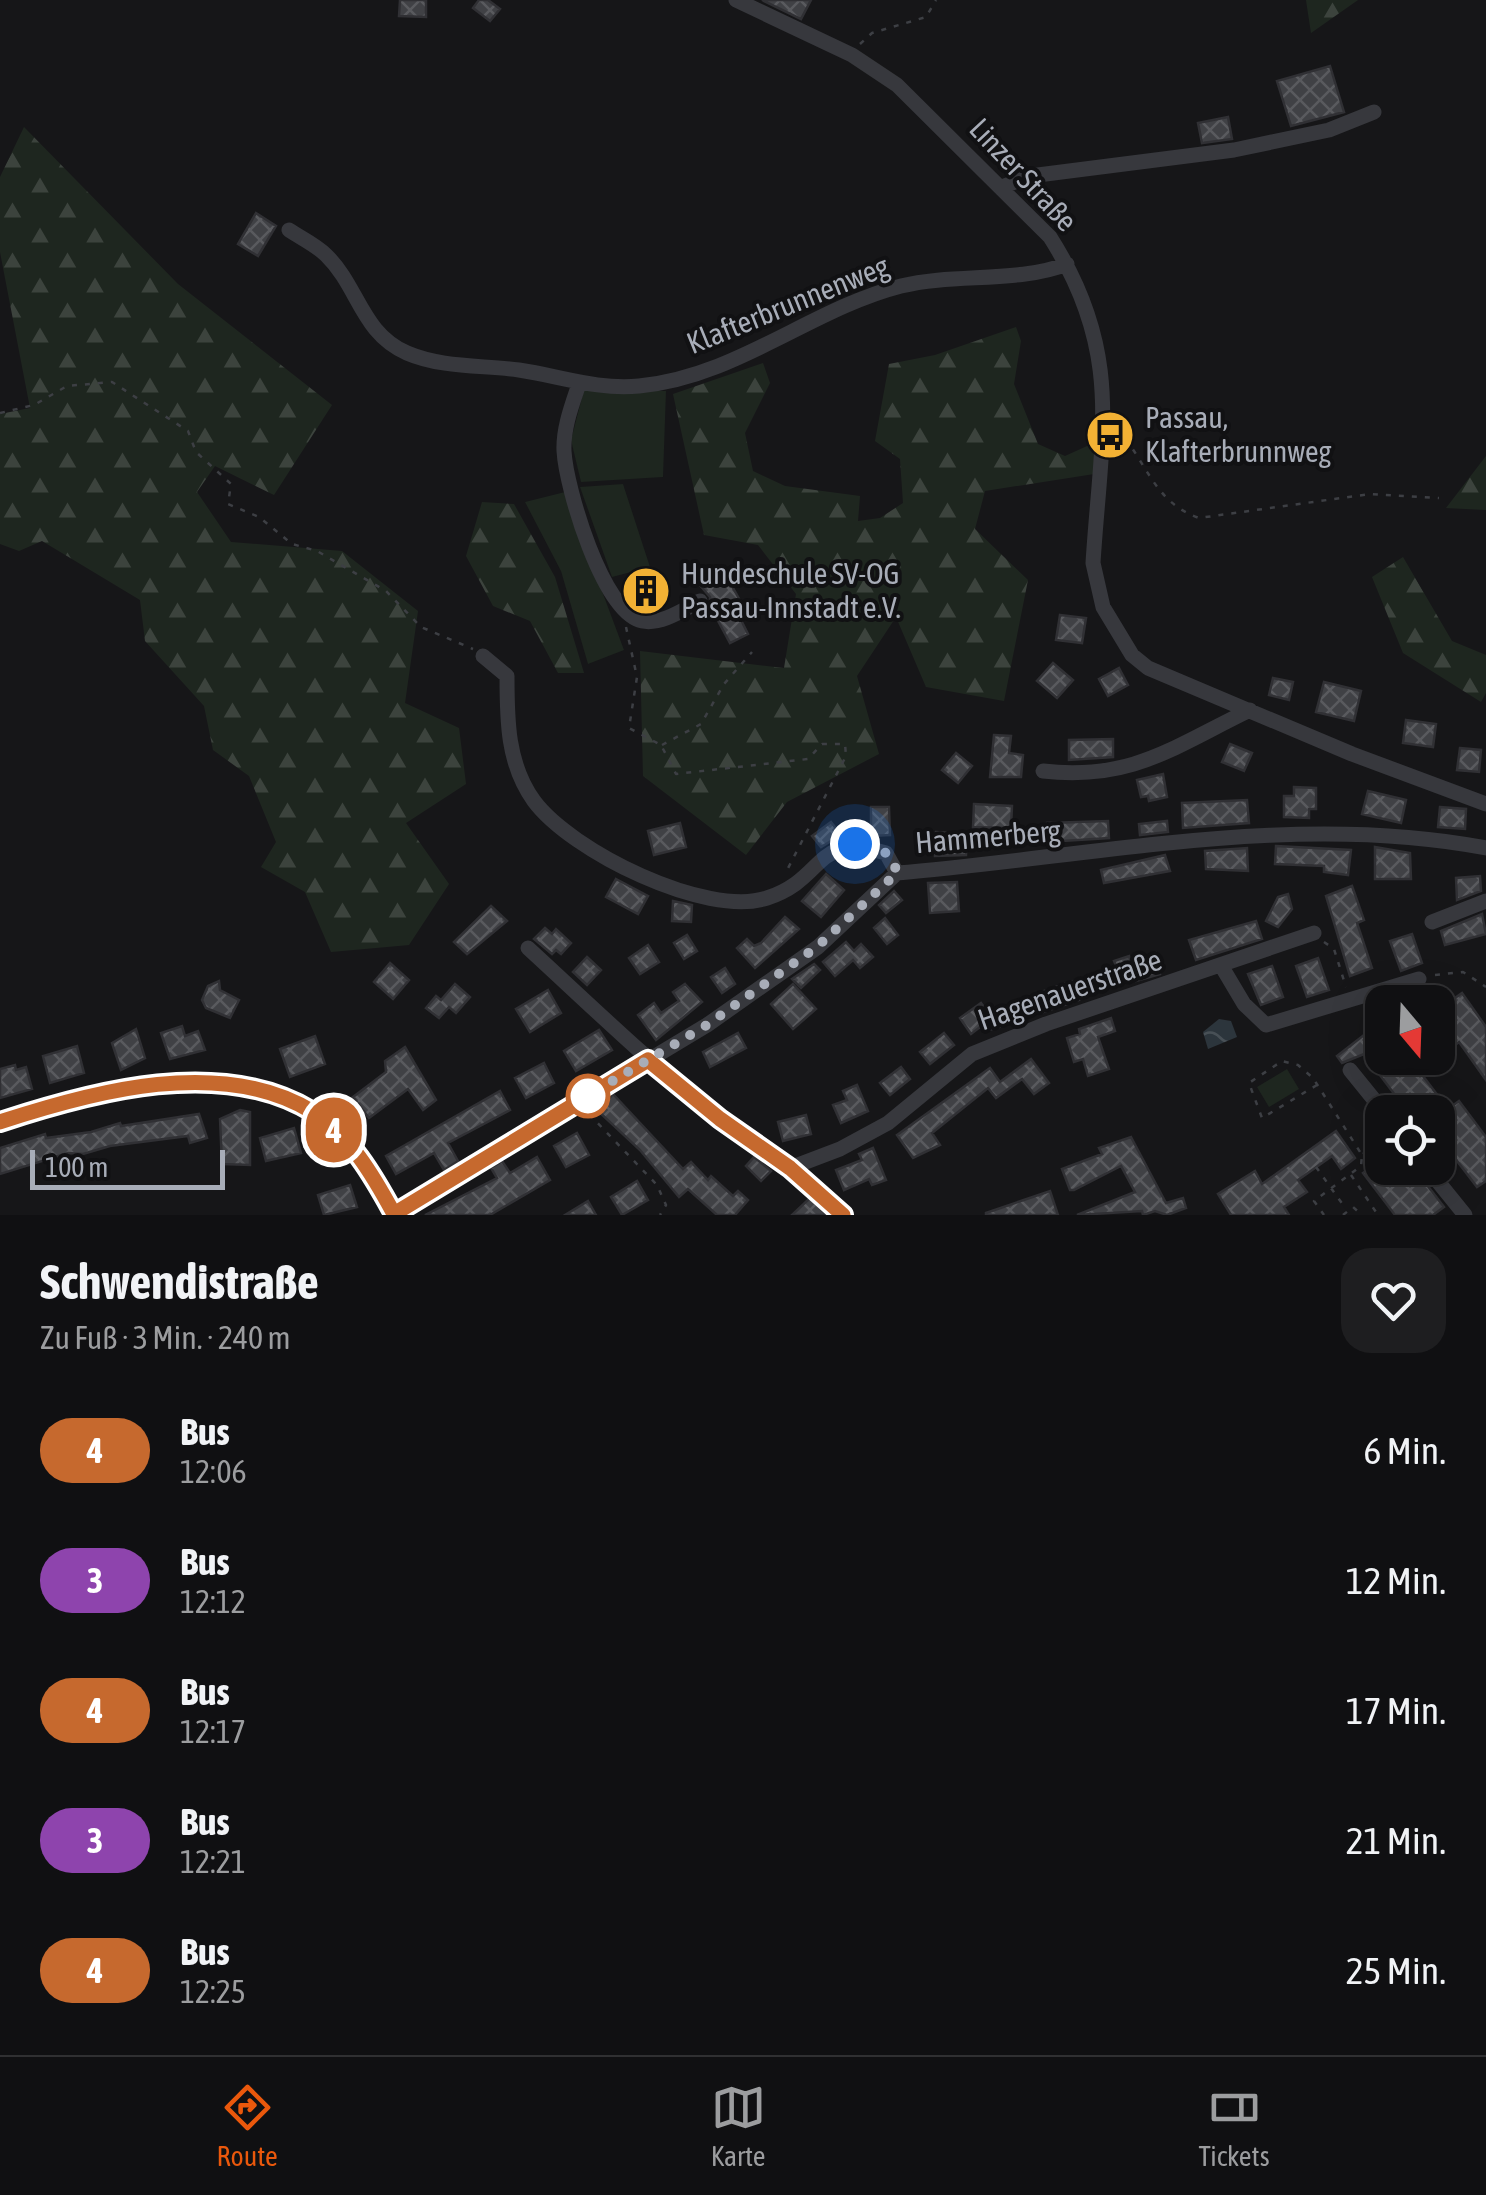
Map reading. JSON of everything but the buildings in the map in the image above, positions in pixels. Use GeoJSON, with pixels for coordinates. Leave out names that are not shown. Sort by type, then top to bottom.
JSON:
{"type":"FeatureCollection","features":[{"type":"Feature","properties":{"kind":"street","name":"Linzer Straße"},"geometry":{"type":"LineString","coordinates":[[736,0],[852,55],[897,86],[1050,237],[1067,264],[1101,350],[1103,413],[1093,564],[1103,607],[1132,655],[1148,668],[1352,754],[1486,804]]}},
{"type":"Feature","properties":{"kind":"street"},"geometry":{"type":"LineString","coordinates":[[1002,187],[1030,176],[1234,150],[1328,130],[1374,112]]}},
{"type":"Feature","properties":{"kind":"street","name":"Klafterbrunnenweg"},"geometry":{"type":"LineString","coordinates":[[289,230],[326,255],[364,318],[390,344],[432,361],[531,372],[609,387],[666,382],[758,350],[875,294],[904,285],[1037,271],[1067,264]]}},
{"type":"Feature","properties":{"kind":"street"},"geometry":{"type":"LineString","coordinates":[[580,384],[564,434],[568,477],[612,596],[630,616],[651,622],[700,601]]}},
{"type":"Feature","properties":{"kind":"street","name":"Hammerberg"},"geometry":{"type":"LineString","coordinates":[[483,656],[507,676],[508,741],[534,801],[590,851],[646,879],[706,897],[765,899],[810,874],[836,846],[855,844],[886,853],[898,872],[1284,834],[1442,840],[1486,848]]}},
{"type":"Feature","properties":{"kind":"street"},"geometry":{"type":"LineString","coordinates":[[1044,771],[1084,776],[1134,768],[1250,710]]}},
{"type":"Feature","properties":{"kind":"street"},"geometry":{"type":"LineString","coordinates":[[0,1122],[98,1096],[175,1084],[256,1090],[298,1104],[330,1126],[361,1161],[393,1214],[707,1025],[818,946],[898,872]]}},
{"type":"Feature","properties":{"kind":"street"},"geometry":{"type":"LineString","coordinates":[[1432,922],[1486,900]]}},
{"type":"Feature","properties":{"kind":"street","name":"Hagenauerstraße"},"geometry":{"type":"LineString","coordinates":[[790,1168],[840,1149],[888,1122],[972,1054],[1046,1024],[1222,967],[1312,933]]}},
{"type":"Feature","properties":{"kind":"street"},"geometry":{"type":"LineString","coordinates":[[528,948],[648,1060],[720,1119],[790,1168],[842,1215]]}},
{"type":"Feature","properties":{"kind":"street"},"geometry":{"type":"LineString","coordinates":[[1222,967],[1244,1004],[1266,1026],[1418,979]]}},
{"type":"Feature","properties":{"kind":"street"},"geometry":{"type":"LineString","coordinates":[[1350,1070],[1370,1095]]}},
{"type":"Feature","properties":{"kind":"street"},"geometry":{"type":"LineString","coordinates":[[1441,1185],[1465,1215]]}},
{"type":"Feature","properties":{"kind":"path"},"geometry":{"type":"LineString","coordinates":[[852,55],[872,33],[926,17],[936,0]]}},
{"type":"Feature","properties":{"kind":"path"},"geometry":{"type":"LineString","coordinates":[[0,414],[34,405],[67,386],[112,382],[188,430],[196,452],[231,484],[228,504],[259,517],[292,544],[317,551],[373,584],[421,626],[458,640],[483,656]]}},
{"type":"Feature","properties":{"kind":"path"},"geometry":{"type":"LineString","coordinates":[[1103,413],[1126,438],[1164,498],[1180,512],[1198,518],[1370,494],[1439,498]]}},
{"type":"Feature","properties":{"kind":"path"},"geometry":{"type":"LineString","coordinates":[[630,616],[626,626],[638,677],[629,728],[661,746],[676,774],[808,759],[822,744],[845,744],[846,756],[789,862],[780,890]]}},
{"type":"Feature","properties":{"kind":"path"},"geometry":{"type":"LineString","coordinates":[[661,746],[700,724],[724,684],[752,652]]}},
{"type":"Feature","properties":{"kind":"path"},"geometry":{"type":"LineString","coordinates":[[1312,933],[1334,949],[1351,1001]]}},
{"type":"Feature","properties":{"kind":"path"},"geometry":{"type":"LineString","coordinates":[[1418,979],[1464,972],[1486,987]]}},
{"type":"Feature","properties":{"kind":"path"},"geometry":{"type":"LineString","coordinates":[[1316,1084],[1262,1118],[1249,1083],[1282,1062],[1304,1068],[1316,1084],[1362,1155],[1364,1162],[1314,1201],[1324,1215]]}},
{"type":"Feature","properties":{"kind":"path"},"geometry":{"type":"LineString","coordinates":[[577,1102],[657,1185],[666,1205],[660,1215]]}},
{"type":"Feature","properties":{"kind":"path"},"geometry":{"type":"LineString","coordinates":[[1316,1166],[1346,1209]]}},
{"type":"Feature","properties":{"kind":"path"},"geometry":{"type":"LineString","coordinates":[[1350,1174],[1377,1213],[1371,1215]]}},
{"type":"Feature","properties":{"kind":"path"},"geometry":{"type":"LineString","coordinates":[[1346,1209],[1357,1208],[1362,1215]]}},
{"type":"Feature","properties":{"kind":"path"},"geometry":{"type":"LineString","coordinates":[[1343,1215],[1346,1209]]}},
{"type":"Feature","properties":{"kind":"green space"},"geometry":{"type":"Polygon","coordinates":[[[1306,0],[1358,0],[1311,33],[1306,0]]]}},
{"type":"Feature","properties":{"kind":"green space"},"geometry":{"type":"Polygon","coordinates":[[[24,127],[178,284],[332,405],[274,495],[215,466],[197,492],[231,542],[342,551],[418,611],[405,703],[459,728],[466,784],[406,823],[449,884],[409,945],[331,952],[305,892],[261,867],[276,842],[249,776],[213,750],[204,706],[145,641],[140,600],[42,541],[19,551],[0,544],[0,414],[30,408],[0,252],[0,177],[24,127]]]}},
{"type":"Feature","properties":{"kind":"green space"},"geometry":{"type":"Polygon","coordinates":[[[1016,327],[1021,341],[1014,384],[1038,444],[1065,456],[1096,442],[1094,474],[985,491],[975,529],[1028,580],[1004,701],[926,687],[896,617],[857,676],[879,754],[787,802],[746,855],[643,776],[640,651],[784,668],[796,594],[758,545],[704,535],[673,394],[763,363],[770,383],[745,433],[753,471],[785,486],[860,496],[858,521],[880,518],[903,503],[900,459],[875,441],[889,364],[935,355],[1016,327]]]}},
{"type":"Feature","properties":{"kind":"green space"},"geometry":{"type":"Polygon","coordinates":[[[584,390],[666,391],[663,477],[581,482],[571,440],[584,390]]]}},
{"type":"Feature","properties":{"kind":"green space"},"geometry":{"type":"Polygon","coordinates":[[[1486,456],[1486,510],[1446,508],[1486,456]]]}},
{"type":"Feature","properties":{"kind":"green space"},"geometry":{"type":"Polygon","coordinates":[[[623,484],[650,567],[612,577],[580,487],[623,484]]]}},
{"type":"Feature","properties":{"kind":"green space"},"geometry":{"type":"Polygon","coordinates":[[[565,492],[624,650],[588,664],[561,571],[525,502],[565,492]]]}},
{"type":"Feature","properties":{"kind":"green space"},"geometry":{"type":"Polygon","coordinates":[[[482,502],[514,504],[555,577],[584,673],[558,673],[530,621],[493,606],[466,556],[482,502]]]}},
{"type":"Feature","properties":{"kind":"green space"},"geometry":{"type":"Polygon","coordinates":[[[1403,557],[1452,641],[1486,655],[1486,693],[1481,702],[1403,653],[1372,577],[1403,557]]]}},
{"type":"Feature","properties":{"kind":"green space"},"geometry":{"type":"Polygon","coordinates":[[[1287,1069],[1299,1089],[1269,1107],[1257,1087],[1287,1069]]]}},
{"type":"Feature","properties":{"kind":"water"},"geometry":{"type":"Polygon","coordinates":[[[1219,1019],[1231,1021],[1237,1037],[1208,1049],[1203,1032],[1219,1019]]]}},
{"type":"Feature","properties":{"kind":"bus line","name":"4"},"geometry":{"type":"LineString","coordinates":[[0,1122],[148,1087],[203,1083],[256,1090],[298,1104],[330,1126],[361,1161],[394,1214],[648,1060],[720,1119],[790,1168],[843,1215]]}},
{"type":"Feature","properties":{"kind":"place","name":"Passau, Klafterbrunnweg"},"geometry":{"type":"Point","coordinates":[1110,435]}},
{"type":"Feature","properties":{"kind":"place","name":"Hundeschule SV-OG Passau-Innstadt e.V."},"geometry":{"type":"Point","coordinates":[646,591]}},
{"type":"Feature","properties":{"kind":"route"},"geometry":{"type":"LineString","coordinates":[[588,1096],[577,1102],[707,1025],[818,946],[898,872],[886,853],[855,844]]}}]}
